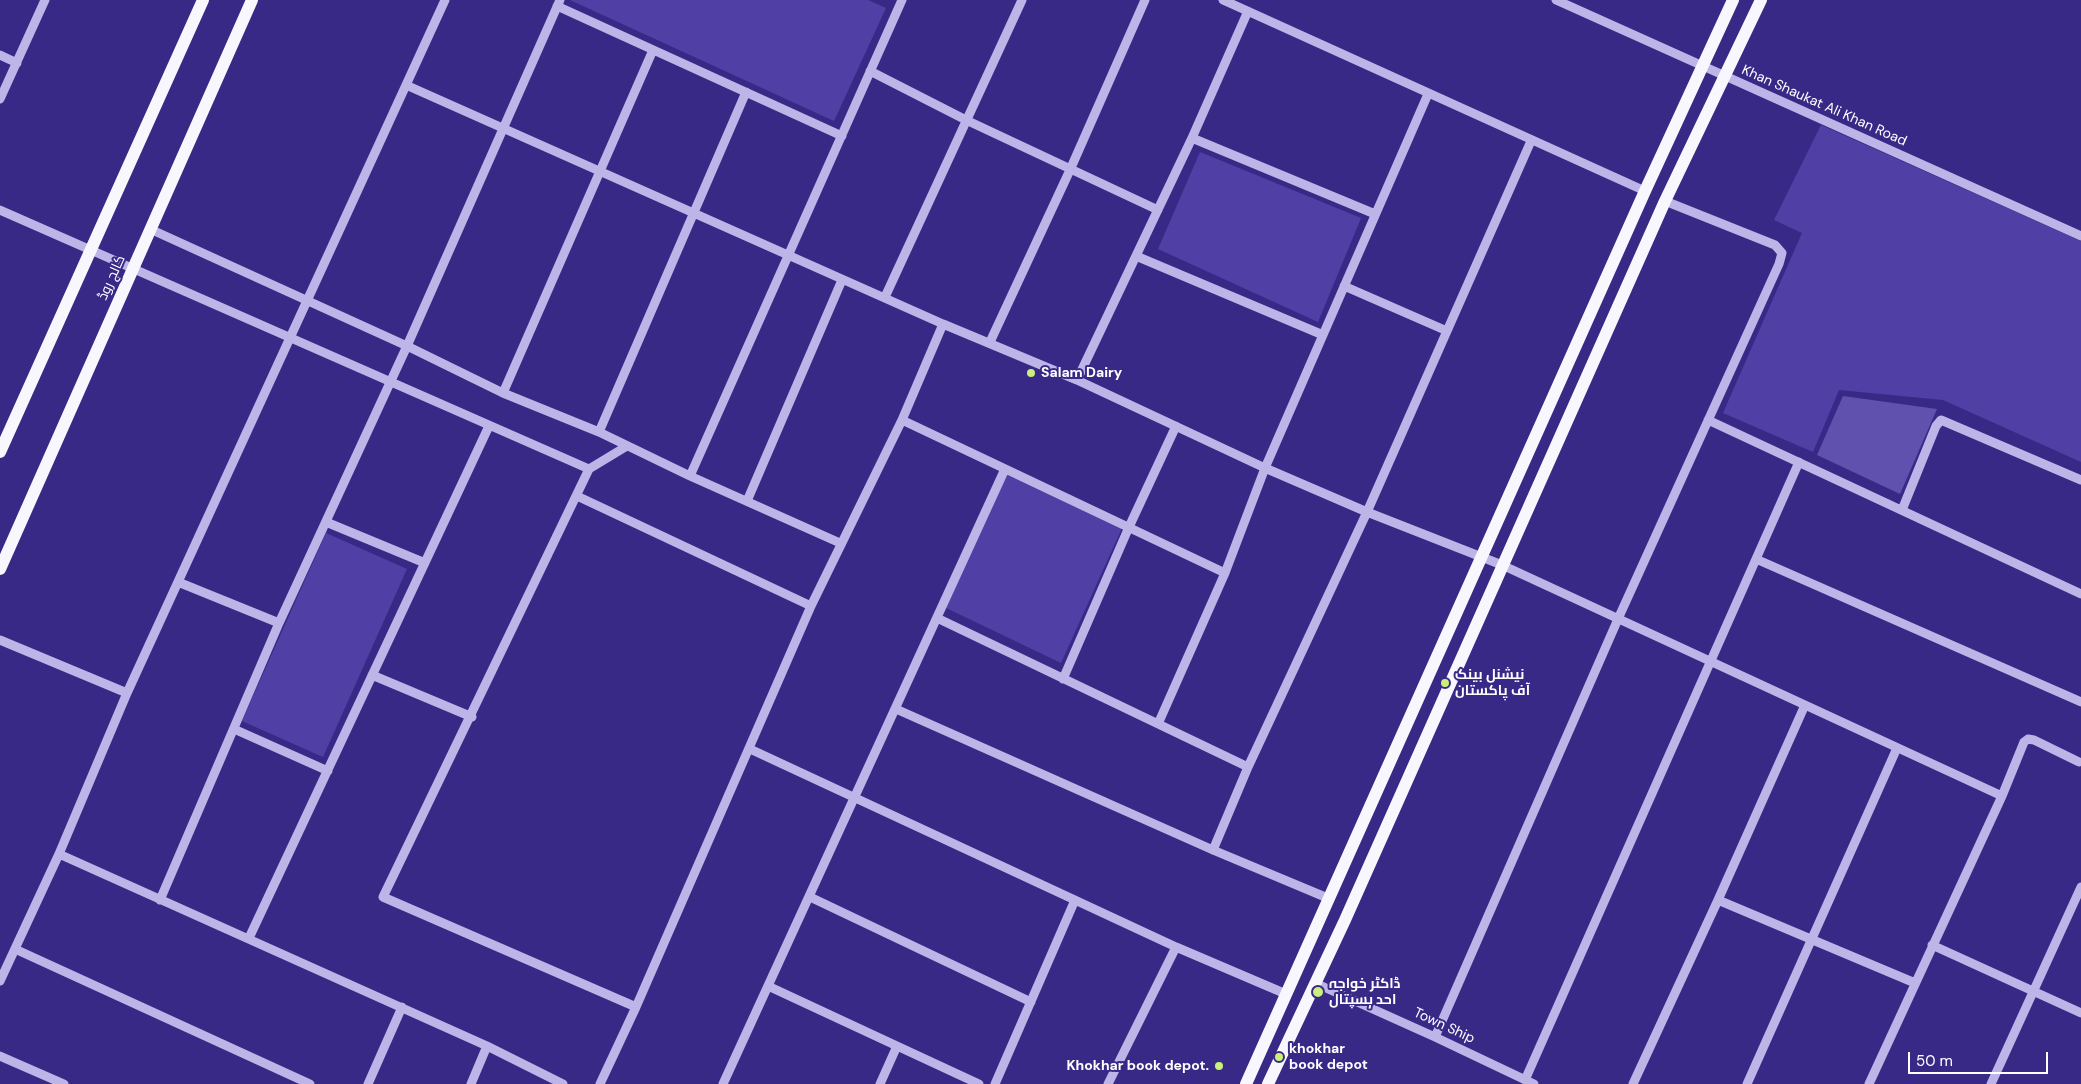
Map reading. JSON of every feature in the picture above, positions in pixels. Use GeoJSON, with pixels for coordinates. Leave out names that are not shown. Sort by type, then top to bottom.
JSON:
{"type":"FeatureCollection","features":[{"type":"Feature","properties":{"kind":"main road"},"geometry":{"type":"LineString","coordinates":[[0,452],[203,0]]}},
{"type":"Feature","properties":{"kind":"main road","name":"کالج روڈ"},"geometry":{"type":"LineString","coordinates":[[0,569],[252,0]]}},
{"type":"Feature","properties":{"kind":"main road"},"geometry":{"type":"LineString","coordinates":[[1246,1084],[1330,899],[1480,557],[1733,0]]}},
{"type":"Feature","properties":{"kind":"main road"},"geometry":{"type":"LineString","coordinates":[[1268,1084],[1349,911],[1665,201],[1761,0]]}},
{"type":"Feature","properties":{"kind":"street"},"geometry":{"type":"LineString","coordinates":[[0,99],[45,0]]}},
{"type":"Feature","properties":{"kind":"street"},"geometry":{"type":"LineString","coordinates":[[0,981],[58,854],[127,693],[445,0]]}},
{"type":"Feature","properties":{"kind":"street"},"geometry":{"type":"LineString","coordinates":[[690,476],[902,0]]}},
{"type":"Feature","properties":{"kind":"street"},"geometry":{"type":"LineString","coordinates":[[885,297],[1022,0]]}},
{"type":"Feature","properties":{"kind":"street"},"geometry":{"type":"LineString","coordinates":[[990,342],[1070,170],[1145,0]]}},
{"type":"Feature","properties":{"kind":"street"},"geometry":{"type":"LineString","coordinates":[[1223,0],[1645,191]]}},
{"type":"Feature","properties":{"kind":"street","name":"Khan Shaukat Ali Khan Road"},"geometry":{"type":"LineString","coordinates":[[1556,0],[2081,236]]}},
{"type":"Feature","properties":{"kind":"street"},"geometry":{"type":"LineString","coordinates":[[160,900],[279,623],[407,346],[558,3],[654,50],[842,136]]}},
{"type":"Feature","properties":{"kind":"street"},"geometry":{"type":"LineString","coordinates":[[1077,380],[1192,138],[1248,12]]}},
{"type":"Feature","properties":{"kind":"street"},"geometry":{"type":"LineString","coordinates":[[503,393],[654,50]]}},
{"type":"Feature","properties":{"kind":"street"},"geometry":{"type":"LineString","coordinates":[[0,55],[17,62]]}},
{"type":"Feature","properties":{"kind":"street"},"geometry":{"type":"LineString","coordinates":[[870,71],[966,120],[1158,210]]}},
{"type":"Feature","properties":{"kind":"street"},"geometry":{"type":"LineString","coordinates":[[406,84],[842,280],[1077,380],[1265,468],[1367,512],[1502,566],[2002,796]]}},
{"type":"Feature","properties":{"kind":"street"},"geometry":{"type":"LineString","coordinates":[[599,432],[746,92]]}},
{"type":"Feature","properties":{"kind":"street"},"geometry":{"type":"LineString","coordinates":[[1158,724],[1225,573],[1265,468],[1428,94]]}},
{"type":"Feature","properties":{"kind":"street"},"geometry":{"type":"LineString","coordinates":[[1192,138],[1376,214]]}},
{"type":"Feature","properties":{"kind":"street"},"geometry":{"type":"LineString","coordinates":[[1213,850],[1248,767],[1367,512],[1531,141]]}},
{"type":"Feature","properties":{"kind":"street"},"geometry":{"type":"LineString","coordinates":[[1435,1036],[1618,619],[1779,264],[1782,253],[1775,245],[1665,201]]}},
{"type":"Feature","properties":{"kind":"street"},"geometry":{"type":"LineString","coordinates":[[0,210],[589,470]]}},
{"type":"Feature","properties":{"kind":"street"},"geometry":{"type":"LineString","coordinates":[[150,229],[308,300],[503,393],[599,432],[690,476],[840,543]]}},
{"type":"Feature","properties":{"kind":"street"},"geometry":{"type":"LineString","coordinates":[[1136,256],[1323,335]]}},
{"type":"Feature","properties":{"kind":"street"},"geometry":{"type":"LineString","coordinates":[[747,501],[842,280]]}},
{"type":"Feature","properties":{"kind":"street"},"geometry":{"type":"LineString","coordinates":[[1344,286],[1447,331]]}},
{"type":"Feature","properties":{"kind":"street"},"geometry":{"type":"LineString","coordinates":[[600,1084],[750,749],[811,606],[840,543],[902,420],[943,324]]}},
{"type":"Feature","properties":{"kind":"street"},"geometry":{"type":"LineString","coordinates":[[902,420],[1225,573]]}},
{"type":"Feature","properties":{"kind":"street"},"geometry":{"type":"LineString","coordinates":[[1708,420],[2081,594]]}},
{"type":"Feature","properties":{"kind":"street"},"geometry":{"type":"LineString","coordinates":[[1902,510],[1936,426],[1941,420],[2081,480]]}},
{"type":"Feature","properties":{"kind":"street"},"geometry":{"type":"LineString","coordinates":[[249,938],[489,426]]}},
{"type":"Feature","properties":{"kind":"street"},"geometry":{"type":"LineString","coordinates":[[1063,679],[1129,527],[1176,426]]}},
{"type":"Feature","properties":{"kind":"street"},"geometry":{"type":"LineString","coordinates":[[627,446],[589,470],[384,897],[636,1007]]}},
{"type":"Feature","properties":{"kind":"street"},"geometry":{"type":"LineString","coordinates":[[1530,1082],[1710,662],[1799,462]]}},
{"type":"Feature","properties":{"kind":"street"},"geometry":{"type":"LineString","coordinates":[[723,1084],[1005,469]]}},
{"type":"Feature","properties":{"kind":"street"},"geometry":{"type":"LineString","coordinates":[[577,496],[811,606]]}},
{"type":"Feature","properties":{"kind":"street"},"geometry":{"type":"LineString","coordinates":[[326,522],[425,563]]}},
{"type":"Feature","properties":{"kind":"street"},"geometry":{"type":"LineString","coordinates":[[1756,559],[2081,702]]}},
{"type":"Feature","properties":{"kind":"street"},"geometry":{"type":"LineString","coordinates":[[178,582],[279,623]]}},
{"type":"Feature","properties":{"kind":"street"},"geometry":{"type":"LineString","coordinates":[[937,618],[1248,767]]}},
{"type":"Feature","properties":{"kind":"street"},"geometry":{"type":"LineString","coordinates":[[0,640],[127,693]]}},
{"type":"Feature","properties":{"kind":"street"},"geometry":{"type":"LineString","coordinates":[[372,675],[472,717]]}},
{"type":"Feature","properties":{"kind":"street"},"geometry":{"type":"LineString","coordinates":[[1633,1084],[1805,705]]}},
{"type":"Feature","properties":{"kind":"street"},"geometry":{"type":"LineString","coordinates":[[896,709],[1213,850],[1330,899]]}},
{"type":"Feature","properties":{"kind":"street"},"geometry":{"type":"LineString","coordinates":[[234,729],[328,770]]}},
{"type":"Feature","properties":{"kind":"street"},"geometry":{"type":"LineString","coordinates":[[1869,1084],[2002,796],[2024,742],[2028,739],[2034,740],[2080,761]]}},
{"type":"Feature","properties":{"kind":"street"},"geometry":{"type":"LineString","coordinates":[[1747,1084],[1897,748]]}},
{"type":"Feature","properties":{"kind":"street"},"geometry":{"type":"LineString","coordinates":[[750,749],[1176,947],[1286,994]]}},
{"type":"Feature","properties":{"kind":"street"},"geometry":{"type":"LineString","coordinates":[[58,854],[402,1007],[563,1084]]}},
{"type":"Feature","properties":{"kind":"street"},"geometry":{"type":"LineString","coordinates":[[1991,1084],[2081,887]]}},
{"type":"Feature","properties":{"kind":"street"},"geometry":{"type":"LineString","coordinates":[[810,897],[1031,1002]]}},
{"type":"Feature","properties":{"kind":"street"},"geometry":{"type":"LineString","coordinates":[[996,1084],[1075,900]]}},
{"type":"Feature","properties":{"kind":"street"},"geometry":{"type":"LineString","coordinates":[[1718,900],[1915,983]]}},
{"type":"Feature","properties":{"kind":"street"},"geometry":{"type":"LineString","coordinates":[[1932,945],[2081,1013]]}},
{"type":"Feature","properties":{"kind":"street"},"geometry":{"type":"LineString","coordinates":[[1108,1084],[1176,947]]}},
{"type":"Feature","properties":{"kind":"street"},"geometry":{"type":"LineString","coordinates":[[15,949],[310,1084]]}},
{"type":"Feature","properties":{"kind":"street","name":"Town Ship"},"geometry":{"type":"LineString","coordinates":[[1315,983],[1435,1036],[1530,1082]]}},
{"type":"Feature","properties":{"kind":"street"},"geometry":{"type":"LineString","coordinates":[[768,986],[979,1084]]}},
{"type":"Feature","properties":{"kind":"street"},"geometry":{"type":"LineString","coordinates":[[368,1084],[402,1007]]}},
{"type":"Feature","properties":{"kind":"street"},"geometry":{"type":"LineString","coordinates":[[470,1084],[487,1046]]}},
{"type":"Feature","properties":{"kind":"street"},"geometry":{"type":"LineString","coordinates":[[880,1084],[897,1046]]}},
{"type":"Feature","properties":{"kind":"street"},"geometry":{"type":"LineString","coordinates":[[0,1056],[64,1084]]}},
{"type":"Feature","properties":{"kind":"shaded area"},"geometry":{"type":"Polygon","coordinates":[[[570,0],[868,0],[886,8],[834,121],[570,0]]]}},
{"type":"Feature","properties":{"kind":"shaded area"},"geometry":{"type":"Polygon","coordinates":[[[1821,125],[2081,241],[2081,462],[1943,400],[1839,390],[1813,452],[1723,413],[1802,233],[1774,220],[1821,125]]]}},
{"type":"Feature","properties":{"kind":"shaded area"},"geometry":{"type":"Polygon","coordinates":[[[1200,152],[1361,218],[1318,322],[1158,249],[1200,152]]]}},
{"type":"Feature","properties":{"kind":"shaded area"},"geometry":{"type":"Polygon","coordinates":[[[1007,475],[1122,528],[1061,663],[944,607],[1007,475]]]}},
{"type":"Feature","properties":{"kind":"shaded area"},"geometry":{"type":"Polygon","coordinates":[[[326,533],[407,569],[323,757],[242,721],[326,533]]]}},
{"type":"Feature","properties":{"kind":"building"},"geometry":{"type":"Polygon","coordinates":[[[1843,396],[1937,409],[1900,494],[1817,455],[1843,396]]]}},
{"type":"Feature","properties":{"kind":"place","name":"Salam Dairy"},"geometry":{"type":"Point","coordinates":[1031,373]}},
{"type":"Feature","properties":{"kind":"place","name":"نیشنل بینک آف پاکستان"},"geometry":{"type":"Point","coordinates":[1445,683]}},
{"type":"Feature","properties":{"kind":"place","name":"ڈاکٹر خواجہ احد ہسپتال"},"geometry":{"type":"Point","coordinates":[1318,992]}},
{"type":"Feature","properties":{"kind":"place","name":"khokhar book depot"},"geometry":{"type":"Point","coordinates":[1279,1057]}},
{"type":"Feature","properties":{"kind":"place","name":"Khokhar book depot."},"geometry":{"type":"Point","coordinates":[1219,1066]}}]}
